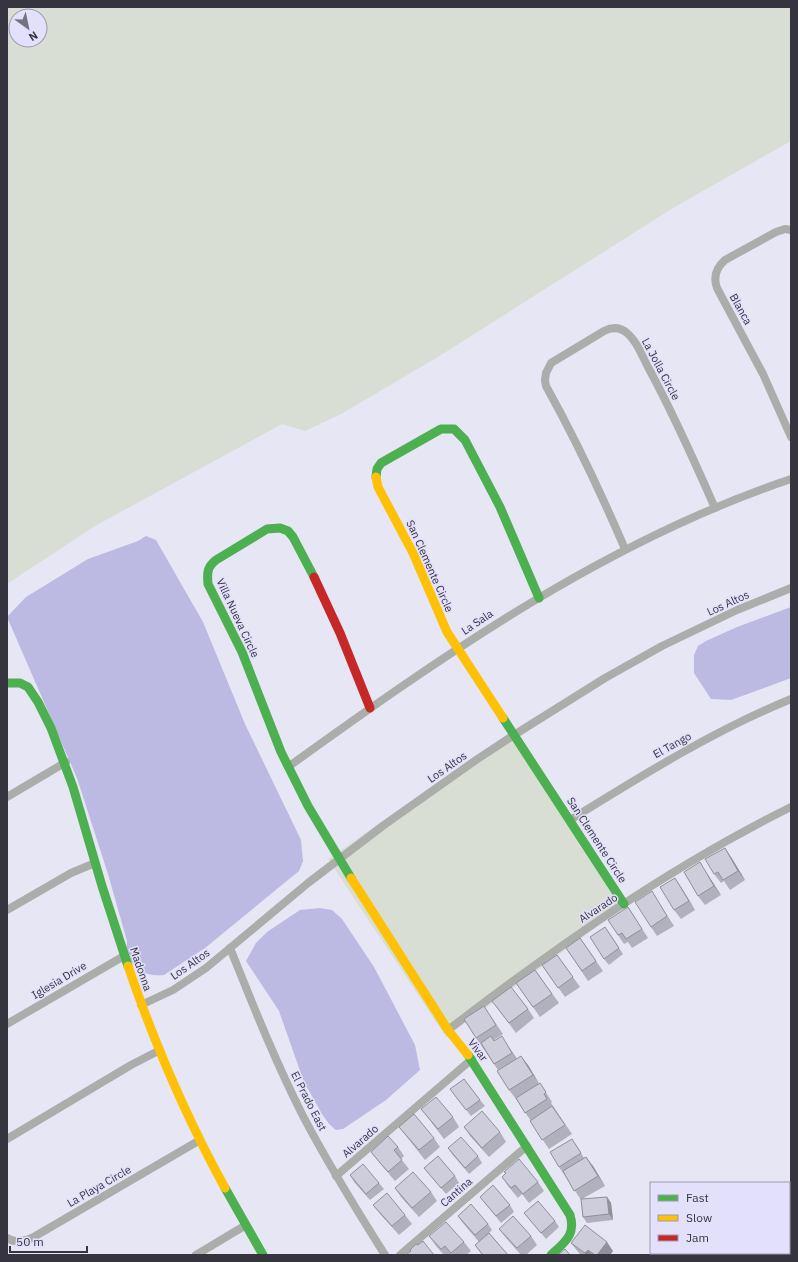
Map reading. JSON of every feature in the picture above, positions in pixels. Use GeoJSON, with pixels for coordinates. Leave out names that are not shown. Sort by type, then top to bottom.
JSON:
{"type":"FeatureCollection","features":[{"type":"Feature","properties":{"kind":"street","name":"Blanca"},"geometry":{"type":"LineString","coordinates":[[791,230],[785,229],[776,232],[725,260],[716,270],[715,281],[717,288],[763,374],[791,437]]}},
{"type":"Feature","properties":{"kind":"street","name":"La Jolla Circle"},"geometry":{"type":"LineString","coordinates":[[625,549],[599,488],[546,386],[545,380],[546,369],[551,363],[604,330],[613,328],[622,330],[629,334],[634,341],[679,428],[715,508]]}},
{"type":"Feature","properties":{"kind":"street","name":"San Clemente Circle"},"geometry":{"type":"LineString","coordinates":[[538,598],[500,506],[464,440],[457,432],[450,428],[437,430],[381,463],[376,472],[376,482],[413,553],[443,624],[624,904]]}},
{"type":"Feature","properties":{"kind":"street","name":"La Sala"},"geometry":{"type":"LineString","coordinates":[[288,767],[370,708],[506,617],[538,598],[625,549],[715,508],[791,479]]}},
{"type":"Feature","properties":{"kind":"street","name":"Villa Nueva Circle"},"geometry":{"type":"LineString","coordinates":[[288,767],[242,652],[208,584],[207,572],[211,564],[216,560],[267,530],[282,528],[289,532],[294,538],[334,617],[370,708]]}},
{"type":"Feature","properties":{"kind":"street","name":"Los Altos"},"geometry":{"type":"LineString","coordinates":[[141,1005],[184,983],[206,968],[339,859],[429,793],[514,735],[605,678],[662,646],[738,610],[791,588]]}},
{"type":"Feature","properties":{"kind":"street","name":"Madonna"},"geometry":{"type":"LineString","coordinates":[[7,683],[16,682],[28,687],[37,700],[66,762],[95,863],[141,1005],[200,1140],[263,1255]]}},
{"type":"Feature","properties":{"kind":"street","name":"El Tango"},"geometry":{"type":"LineString","coordinates":[[570,820],[677,754],[739,722],[791,699]]}},
{"type":"Feature","properties":{"kind":"street"},"geometry":{"type":"LineString","coordinates":[[7,797],[66,762]]}},
{"type":"Feature","properties":{"kind":"street"},"geometry":{"type":"LineString","coordinates":[[288,767],[308,806],[339,859]]}},
{"type":"Feature","properties":{"kind":"street","name":"Alvarado"},"geometry":{"type":"LineString","coordinates":[[448,1030],[544,958],[624,904],[710,850],[791,807]]}},
{"type":"Feature","properties":{"kind":"street","name":"Vivar"},"geometry":{"type":"LineString","coordinates":[[339,859],[448,1030],[472,1059],[572,1219],[573,1228],[570,1236],[565,1243],[551,1255]]}},
{"type":"Feature","properties":{"kind":"street"},"geometry":{"type":"LineString","coordinates":[[7,910],[71,873],[95,863]]}},
{"type":"Feature","properties":{"kind":"street","name":"El Prado East"},"geometry":{"type":"LineString","coordinates":[[230,948],[258,1019],[303,1116],[336,1176],[384,1255]]}},
{"type":"Feature","properties":{"kind":"street","name":"Iglesia Drive"},"geometry":{"type":"LineString","coordinates":[[7,1024],[124,956]]}},
{"type":"Feature","properties":{"kind":"street"},"geometry":{"type":"LineString","coordinates":[[7,1139],[131,1065],[160,1050]]}},
{"type":"Feature","properties":{"kind":"street","name":"Alvarado"},"geometry":{"type":"LineString","coordinates":[[336,1176],[472,1059]]}},
{"type":"Feature","properties":{"kind":"street","name":"La Playa Circle"},"geometry":{"type":"LineString","coordinates":[[7,1238],[12,1241],[20,1242],[32,1238],[200,1140]]}},
{"type":"Feature","properties":{"kind":"street","name":"Cantina"},"geometry":{"type":"LineString","coordinates":[[400,1255],[527,1146]]}},
{"type":"Feature","properties":{"kind":"street"},"geometry":{"type":"LineString","coordinates":[[196,1255],[246,1225]]}},
{"type":"Feature","properties":{"kind":"shaded area"},"geometry":{"type":"Polygon","coordinates":[[[7,7],[791,7],[791,141],[673,208],[438,357],[341,414],[305,431],[282,424],[95,526],[7,584],[7,7]]]}},
{"type":"Feature","properties":{"kind":"shaded area"},"geometry":{"type":"Polygon","coordinates":[[[510,733],[628,904],[446,1037],[328,859],[510,733]]]}},
{"type":"Feature","properties":{"kind":"water"},"geometry":{"type":"Polygon","coordinates":[[[146,536],[156,540],[203,622],[245,724],[301,840],[303,861],[299,871],[205,948],[164,975],[151,975],[142,972],[126,956],[127,941],[108,874],[77,778],[7,617],[26,597],[88,559],[138,541],[146,536]]]}},
{"type":"Feature","properties":{"kind":"water"},"geometry":{"type":"Polygon","coordinates":[[[791,607],[791,678],[731,700],[711,699],[694,673],[694,655],[698,646],[737,627],[791,607]]]}},
{"type":"Feature","properties":{"kind":"water"},"geometry":{"type":"Polygon","coordinates":[[[320,908],[332,910],[342,919],[374,967],[415,1045],[420,1070],[386,1100],[343,1129],[336,1130],[329,1124],[322,1114],[304,1082],[279,1011],[246,961],[256,943],[267,932],[300,910],[320,908]]]}},
{"type":"Feature","properties":{"kind":"building"},"geometry":{"type":"Polygon","coordinates":[[[725,848],[738,871],[723,880],[718,872],[714,874],[705,859],[725,848]]]}},
{"type":"Feature","properties":{"kind":"building"},"geometry":{"type":"Polygon","coordinates":[[[700,862],[714,886],[698,896],[684,872],[700,862]]]}},
{"type":"Feature","properties":{"kind":"building"},"geometry":{"type":"Polygon","coordinates":[[[675,878],[689,901],[674,910],[660,887],[675,878]]]}},
{"type":"Feature","properties":{"kind":"building"},"geometry":{"type":"Polygon","coordinates":[[[652,891],[667,916],[651,927],[635,902],[652,891]]]}},
{"type":"Feature","properties":{"kind":"building"},"geometry":{"type":"Polygon","coordinates":[[[628,907],[642,929],[626,939],[622,933],[618,935],[608,920],[628,907]]]}},
{"type":"Feature","properties":{"kind":"building"},"geometry":{"type":"Polygon","coordinates":[[[605,927],[619,948],[604,959],[590,937],[605,927]]]}},
{"type":"Feature","properties":{"kind":"building"},"geometry":{"type":"Polygon","coordinates":[[[580,938],[596,961],[582,971],[566,948],[580,938]]]}},
{"type":"Feature","properties":{"kind":"building"},"geometry":{"type":"Polygon","coordinates":[[[557,955],[573,977],[558,988],[542,965],[557,955]]]}},
{"type":"Feature","properties":{"kind":"building"},"geometry":{"type":"Polygon","coordinates":[[[535,970],[552,994],[533,1007],[516,983],[535,970]]]}},
{"type":"Feature","properties":{"kind":"building"},"geometry":{"type":"Polygon","coordinates":[[[511,987],[528,1009],[509,1023],[492,1001],[511,987]]]}},
{"type":"Feature","properties":{"kind":"building"},"geometry":{"type":"Polygon","coordinates":[[[484,1006],[496,1025],[476,1038],[464,1019],[484,1006]]]}},
{"type":"Feature","properties":{"kind":"building"},"geometry":{"type":"Polygon","coordinates":[[[491,1036],[494,1041],[502,1036],[512,1053],[494,1064],[481,1043],[491,1036]]]}},
{"type":"Feature","properties":{"kind":"building"},"geometry":{"type":"Polygon","coordinates":[[[521,1056],[533,1075],[509,1090],[497,1071],[521,1056]]]}},
{"type":"Feature","properties":{"kind":"building"},"geometry":{"type":"Polygon","coordinates":[[[464,1079],[480,1100],[466,1110],[450,1089],[464,1079]]]}},
{"type":"Feature","properties":{"kind":"building"},"geometry":{"type":"Polygon","coordinates":[[[540,1083],[546,1092],[544,1094],[547,1099],[525,1113],[516,1098],[540,1083]]]}},
{"type":"Feature","properties":{"kind":"building"},"geometry":{"type":"Polygon","coordinates":[[[436,1097],[453,1117],[438,1129],[421,1109],[436,1097]]]}},
{"type":"Feature","properties":{"kind":"building"},"geometry":{"type":"Polygon","coordinates":[[[552,1106],[565,1125],[542,1140],[530,1121],[552,1106]]]}},
{"type":"Feature","properties":{"kind":"building"},"geometry":{"type":"Polygon","coordinates":[[[482,1111],[500,1132],[482,1148],[464,1127],[482,1111]]]}},
{"type":"Feature","properties":{"kind":"building"},"geometry":{"type":"Polygon","coordinates":[[[414,1114],[434,1138],[419,1150],[399,1127],[414,1114]]]}},
{"type":"Feature","properties":{"kind":"building"},"geometry":{"type":"Polygon","coordinates":[[[388,1136],[398,1147],[394,1150],[402,1160],[388,1172],[371,1152],[388,1136]]]}},
{"type":"Feature","properties":{"kind":"building"},"geometry":{"type":"Polygon","coordinates":[[[461,1137],[478,1156],[465,1168],[448,1148],[461,1137]]]}},
{"type":"Feature","properties":{"kind":"building"},"geometry":{"type":"Polygon","coordinates":[[[572,1139],[581,1153],[559,1167],[550,1152],[572,1139]]]}},
{"type":"Feature","properties":{"kind":"building"},"geometry":{"type":"Polygon","coordinates":[[[438,1156],[455,1176],[441,1188],[424,1168],[438,1156]]]}},
{"type":"Feature","properties":{"kind":"building"},"geometry":{"type":"Polygon","coordinates":[[[586,1157],[598,1176],[574,1191],[563,1171],[586,1157]]]}},
{"type":"Feature","properties":{"kind":"building"},"geometry":{"type":"Polygon","coordinates":[[[519,1159],[538,1182],[523,1194],[515,1185],[511,1188],[502,1177],[506,1173],[504,1172],[519,1159]]]}},
{"type":"Feature","properties":{"kind":"building"},"geometry":{"type":"Polygon","coordinates":[[[363,1164],[379,1183],[366,1194],[350,1175],[363,1164]]]}},
{"type":"Feature","properties":{"kind":"building"},"geometry":{"type":"Polygon","coordinates":[[[413,1172],[431,1192],[412,1208],[395,1188],[413,1172]]]}},
{"type":"Feature","properties":{"kind":"building"},"geometry":{"type":"Polygon","coordinates":[[[493,1185],[510,1205],[496,1216],[480,1197],[493,1185]]]}},
{"type":"Feature","properties":{"kind":"building"},"geometry":{"type":"Polygon","coordinates":[[[387,1193],[405,1215],[392,1226],[373,1205],[387,1193]]]}},
{"type":"Feature","properties":{"kind":"building"},"geometry":{"type":"Polygon","coordinates":[[[607,1197],[609,1214],[583,1217],[581,1199],[607,1197]]]}},
{"type":"Feature","properties":{"kind":"building"},"geometry":{"type":"Polygon","coordinates":[[[538,1201],[555,1221],[541,1233],[524,1213],[538,1201]]]}},
{"type":"Feature","properties":{"kind":"building"},"geometry":{"type":"Polygon","coordinates":[[[471,1204],[488,1224],[475,1235],[458,1216],[471,1204]]]}},
{"type":"Feature","properties":{"kind":"building"},"geometry":{"type":"Polygon","coordinates":[[[513,1216],[531,1236],[517,1248],[499,1229],[513,1216]]]}},
{"type":"Feature","properties":{"kind":"building"},"geometry":{"type":"Polygon","coordinates":[[[446,1222],[464,1242],[451,1253],[445,1246],[441,1249],[429,1236],[446,1222]]]}},
{"type":"Feature","properties":{"kind":"building"},"geometry":{"type":"Polygon","coordinates":[[[585,1225],[607,1242],[597,1255],[588,1250],[585,1253],[571,1243],[585,1225]]]}},
{"type":"Feature","properties":{"kind":"building"},"geometry":{"type":"Polygon","coordinates":[[[489,1233],[508,1255],[483,1255],[475,1245],[489,1233]]]}},
{"type":"Feature","properties":{"kind":"building"},"geometry":{"type":"Polygon","coordinates":[[[423,1241],[434,1255],[406,1255],[416,1244],[418,1245],[423,1241]]]}},
{"type":"Feature","properties":{"kind":"building"},"geometry":{"type":"Polygon","coordinates":[[[565,1249],[570,1255],[558,1255],[565,1249]]]}},
{"type":"Feature","properties":{"kind":"traffic: fast"},"geometry":{"type":"LineString","coordinates":[[376,477],[377,469],[381,463],[441,429],[454,429],[465,440],[500,507],[539,598]]}},
{"type":"Feature","properties":{"kind":"traffic: fast"},"geometry":{"type":"LineString","coordinates":[[314,577],[293,537],[288,531],[280,528],[267,529],[216,560],[208,570],[208,584],[242,652],[281,752],[308,806],[351,878]]}},
{"type":"Feature","properties":{"kind":"traffic: fast"},"geometry":{"type":"LineString","coordinates":[[7,683],[20,683],[28,687],[38,702],[51,728],[73,787],[102,886],[128,966]]}},
{"type":"Feature","properties":{"kind":"traffic: fast"},"geometry":{"type":"LineString","coordinates":[[503,718],[624,904]]}},
{"type":"Feature","properties":{"kind":"traffic: fast"},"geometry":{"type":"LineString","coordinates":[[468,1055],[570,1215],[572,1228],[568,1238],[551,1255]]}},
{"type":"Feature","properties":{"kind":"traffic: fast"},"geometry":{"type":"LineString","coordinates":[[225,1188],[263,1255]]}},
{"type":"Feature","properties":{"kind":"traffic: slow"},"geometry":{"type":"LineString","coordinates":[[376,477],[378,487],[413,553],[447,632],[503,718]]}},
{"type":"Feature","properties":{"kind":"traffic: slow"},"geometry":{"type":"LineString","coordinates":[[351,878],[448,1030],[468,1055]]}},
{"type":"Feature","properties":{"kind":"traffic: slow"},"geometry":{"type":"LineString","coordinates":[[128,966],[160,1051],[184,1107],[225,1188]]}},
{"type":"Feature","properties":{"kind":"traffic: jam"},"geometry":{"type":"LineString","coordinates":[[314,577],[340,633],[370,708]]}}]}
